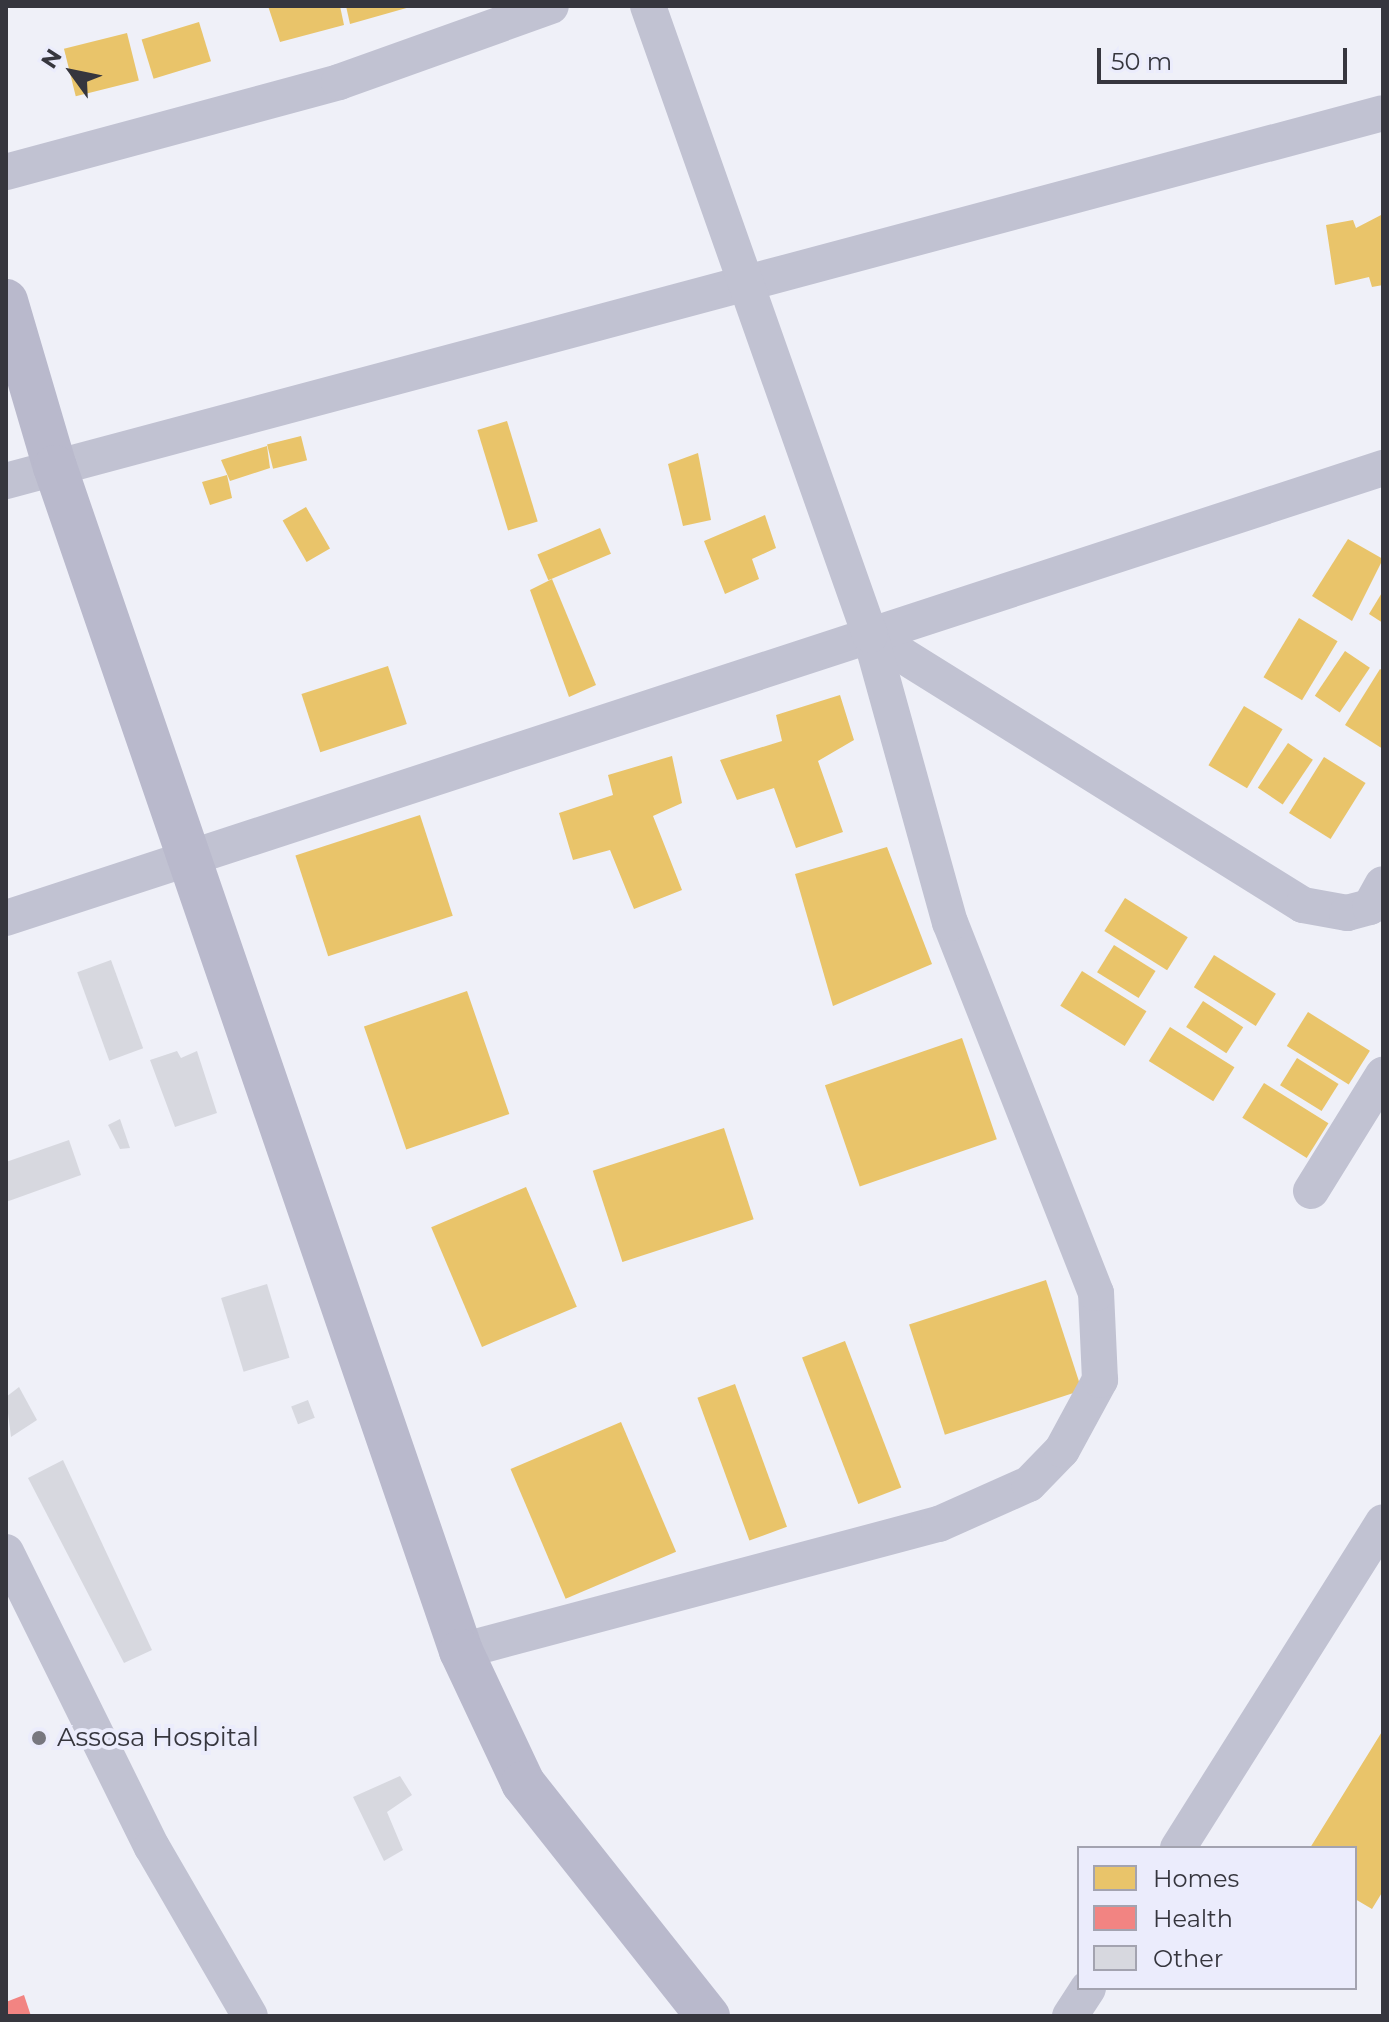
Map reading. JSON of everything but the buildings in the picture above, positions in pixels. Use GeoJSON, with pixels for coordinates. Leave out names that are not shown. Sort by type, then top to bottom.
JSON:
{"type":"FeatureCollection","features":[{"type":"Feature","properties":{"kind":"street"},"geometry":{"type":"LineString","coordinates":[[6,172],[339,82],[551,6]]}},
{"type":"Feature","properties":{"kind":"street"},"geometry":{"type":"LineString","coordinates":[[461,1651],[939,1524],[1029,1484],[1062,1450],[1096,1390],[1096,1293],[950,923],[870,635],[648,6]]}},
{"type":"Feature","properties":{"kind":"street"},"geometry":{"type":"LineString","coordinates":[[6,481],[746,280],[1383,113]]}},
{"type":"Feature","properties":{"kind":"street"},"geometry":{"type":"LineString","coordinates":[[6,301],[55,467],[461,1651],[523,1783],[708,2016]]}},
{"type":"Feature","properties":{"kind":"street"},"geometry":{"type":"LineString","coordinates":[[6,918],[190,862],[1383,468]]}},
{"type":"Feature","properties":{"kind":"street"},"geometry":{"type":"LineString","coordinates":[[870,635],[1303,905],[1347,913],[1379,903]]}},
{"type":"Feature","properties":{"kind":"street"},"geometry":{"type":"LineString","coordinates":[[1311,1191],[1383,1075]]}},
{"type":"Feature","properties":{"kind":"street"},"geometry":{"type":"LineString","coordinates":[[1179,1846],[1383,1522]]}},
{"type":"Feature","properties":{"kind":"street"},"geometry":{"type":"LineString","coordinates":[[6,1552],[152,1847],[250,2016]]}},
{"type":"Feature","properties":{"kind":"street"},"geometry":{"type":"LineString","coordinates":[[1070,2016],[1087,1990]]}},
{"type":"Feature","properties":{"kind":"place","name":"Assosa Hospital"},"geometry":{"type":"Point","coordinates":[39,1738]}}]}
